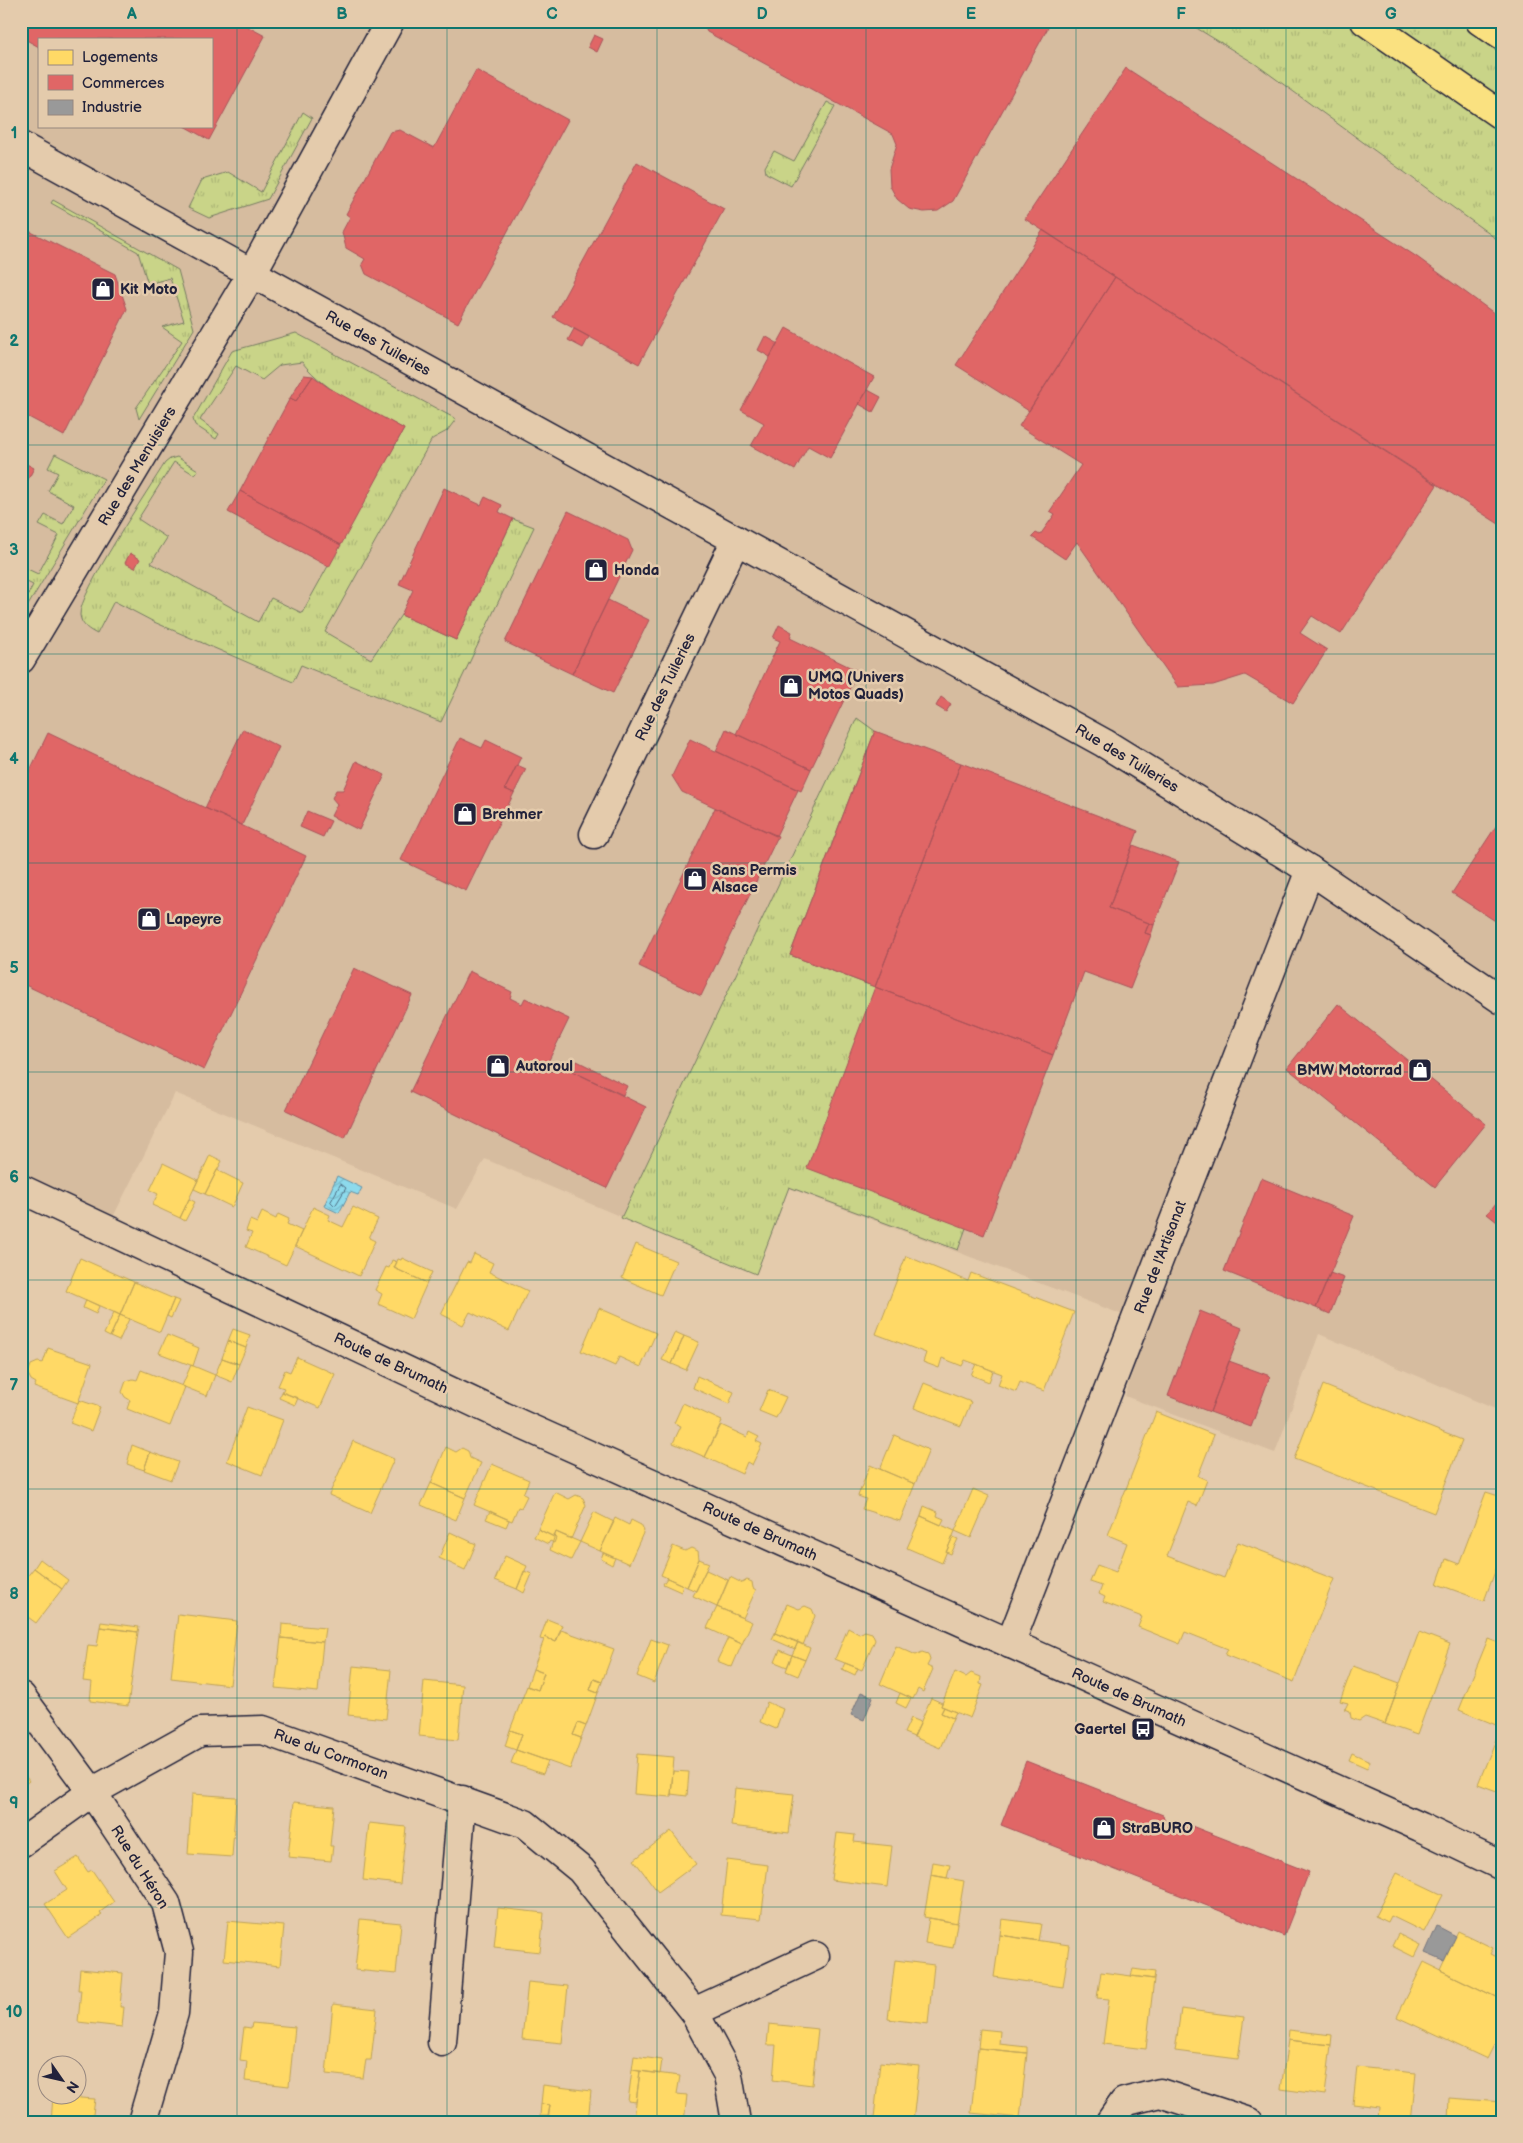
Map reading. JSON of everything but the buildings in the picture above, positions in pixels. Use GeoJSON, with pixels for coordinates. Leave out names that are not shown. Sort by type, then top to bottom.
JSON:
{"type":"FeatureCollection","features":[{"type":"Feature","properties":{"kind":"highway"},"geometry":{"type":"LineString","coordinates":[[1365,21],[1502,116]]}},
{"type":"Feature","properties":{"kind":"highway"},"geometry":{"type":"LineString","coordinates":[[1480,21],[1502,36]]}},
{"type":"Feature","properties":{"kind":"street","name":"Rue des Menuisiers"},"geometry":{"type":"LineString","coordinates":[[21,659],[252,273],[390,21]]}},
{"type":"Feature","properties":{"kind":"street","name":"Rue des Tuileries"},"geometry":{"type":"LineString","coordinates":[[21,146],[1104,743],[1310,870],[1502,1000]]}},
{"type":"Feature","properties":{"kind":"street","name":"Rue des Tuileries"},"geometry":{"type":"LineString","coordinates":[[594,834],[736,540]]}},
{"type":"Feature","properties":{"kind":"street","name":"Rue de l'Artisanat"},"geometry":{"type":"LineString","coordinates":[[1010,1644],[1310,870]]}},
{"type":"Feature","properties":{"kind":"street","name":"Route de Brumath"},"geometry":{"type":"LineString","coordinates":[[21,1189],[520,1424],[1420,1826],[1502,1866]]}},
{"type":"Feature","properties":{"kind":"street","name":"Rue du Héron"},"geometry":{"type":"LineString","coordinates":[[21,1696],[92,1792],[166,1904],[178,1952],[174,2012],[142,2122]]}},
{"type":"Feature","properties":{"kind":"street","name":"Rue du Cormoran"},"geometry":{"type":"LineString","coordinates":[[21,1843],[92,1792],[200,1732],[263,1730],[525,1824],[581,1870],[694,2012],[728,2075],[736,2122]]}},
{"type":"Feature","properties":{"kind":"street"},"geometry":{"type":"LineString","coordinates":[[442,2042],[462,1800]]}},
{"type":"Feature","properties":{"kind":"street"},"geometry":{"type":"LineString","coordinates":[[694,2012],[815,1956]]}},
{"type":"Feature","properties":{"kind":"street"},"geometry":{"type":"LineString","coordinates":[[1110,2122],[1124,2102],[1160,2093],[1249,2122]]}},
{"type":"Feature","properties":{"kind":"shaded area"},"geometry":{"type":"Polygon","coordinates":[[[21,21],[1185,21],[1254,63],[1502,243],[1502,1412],[1319,1334],[1275,1453],[1125,1396],[1147,1324],[789,1188],[756,1274],[485,1159],[457,1209],[175,1093],[113,1217],[21,1183],[21,21]]]}},
{"type":"Feature","properties":{"kind":"green space"},"geometry":{"type":"Polygon","coordinates":[[[1185,21],[1502,21],[1502,243],[1254,63],[1185,21]]]}},
{"type":"Feature","properties":{"kind":"green space"},"geometry":{"type":"Polygon","coordinates":[[[827,102],[835,106],[791,186],[766,173],[765,167],[774,151],[794,161],[827,102]]]}},
{"type":"Feature","properties":{"kind":"green space"},"geometry":{"type":"Polygon","coordinates":[[[303,112],[312,118],[268,199],[209,218],[188,208],[202,180],[228,172],[261,192],[303,112]]]}},
{"type":"Feature","properties":{"kind":"green space"},"geometry":{"type":"Polygon","coordinates":[[[53,200],[178,270],[194,329],[139,419],[136,408],[182,341],[162,327],[184,321],[170,278],[148,284],[138,252],[51,203],[53,200]]]}},
{"type":"Feature","properties":{"kind":"green space"},"geometry":{"type":"Polygon","coordinates":[[[296,333],[456,419],[447,431],[432,439],[325,632],[371,659],[401,615],[456,640],[513,519],[534,527],[441,722],[301,665],[293,682],[154,622],[114,601],[97,634],[82,622],[80,615],[82,604],[102,564],[165,463],[177,457],[198,470],[195,475],[174,462],[138,519],[167,538],[151,563],[258,622],[271,598],[302,613],[404,429],[336,392],[312,373],[302,362],[280,365],[262,380],[236,366],[200,420],[219,434],[216,439],[195,425],[193,419],[232,351],[296,333]]]}},
{"type":"Feature","properties":{"kind":"green space"},"geometry":{"type":"Polygon","coordinates":[[[55,454],[104,479],[21,617],[21,608],[33,585],[21,579],[21,566],[38,574],[59,535],[39,525],[45,515],[63,524],[74,505],[48,491],[58,473],[48,468],[55,454]]]}},
{"type":"Feature","properties":{"kind":"green space"},"geometry":{"type":"Polygon","coordinates":[[[857,718],[875,731],[790,955],[875,987],[966,1228],[958,1250],[789,1187],[756,1274],[621,1218],[857,718]]]}},
{"type":"Feature","properties":{"kind":"water"},"geometry":{"type":"Polygon","coordinates":[[[337,1176],[362,1188],[358,1195],[350,1192],[339,1213],[324,1206],[337,1176]]]}},
{"type":"Feature","properties":{"kind":"place","name":"Kit Moto"},"geometry":{"type":"Point","coordinates":[103,289]}},
{"type":"Feature","properties":{"kind":"place","name":"Honda"},"geometry":{"type":"Point","coordinates":[596,570]}},
{"type":"Feature","properties":{"kind":"place","name":"UMQ (Univers Motos Quads)"},"geometry":{"type":"Point","coordinates":[791,686]}},
{"type":"Feature","properties":{"kind":"place","name":"Brehmer"},"geometry":{"type":"Point","coordinates":[465,814]}},
{"type":"Feature","properties":{"kind":"place","name":"Sans Permis Alsace"},"geometry":{"type":"Point","coordinates":[695,879]}},
{"type":"Feature","properties":{"kind":"place","name":"Lapeyre"},"geometry":{"type":"Point","coordinates":[149,919]}},
{"type":"Feature","properties":{"kind":"place","name":"Autoroul"},"geometry":{"type":"Point","coordinates":[498,1066]}},
{"type":"Feature","properties":{"kind":"place","name":"BMW Motorrad"},"geometry":{"type":"Point","coordinates":[1420,1070]}},
{"type":"Feature","properties":{"kind":"place","name":"Gaertel"},"geometry":{"type":"Point","coordinates":[1143,1729]}},
{"type":"Feature","properties":{"kind":"place","name":"StraBURO"},"geometry":{"type":"Point","coordinates":[1104,1828]}}]}
